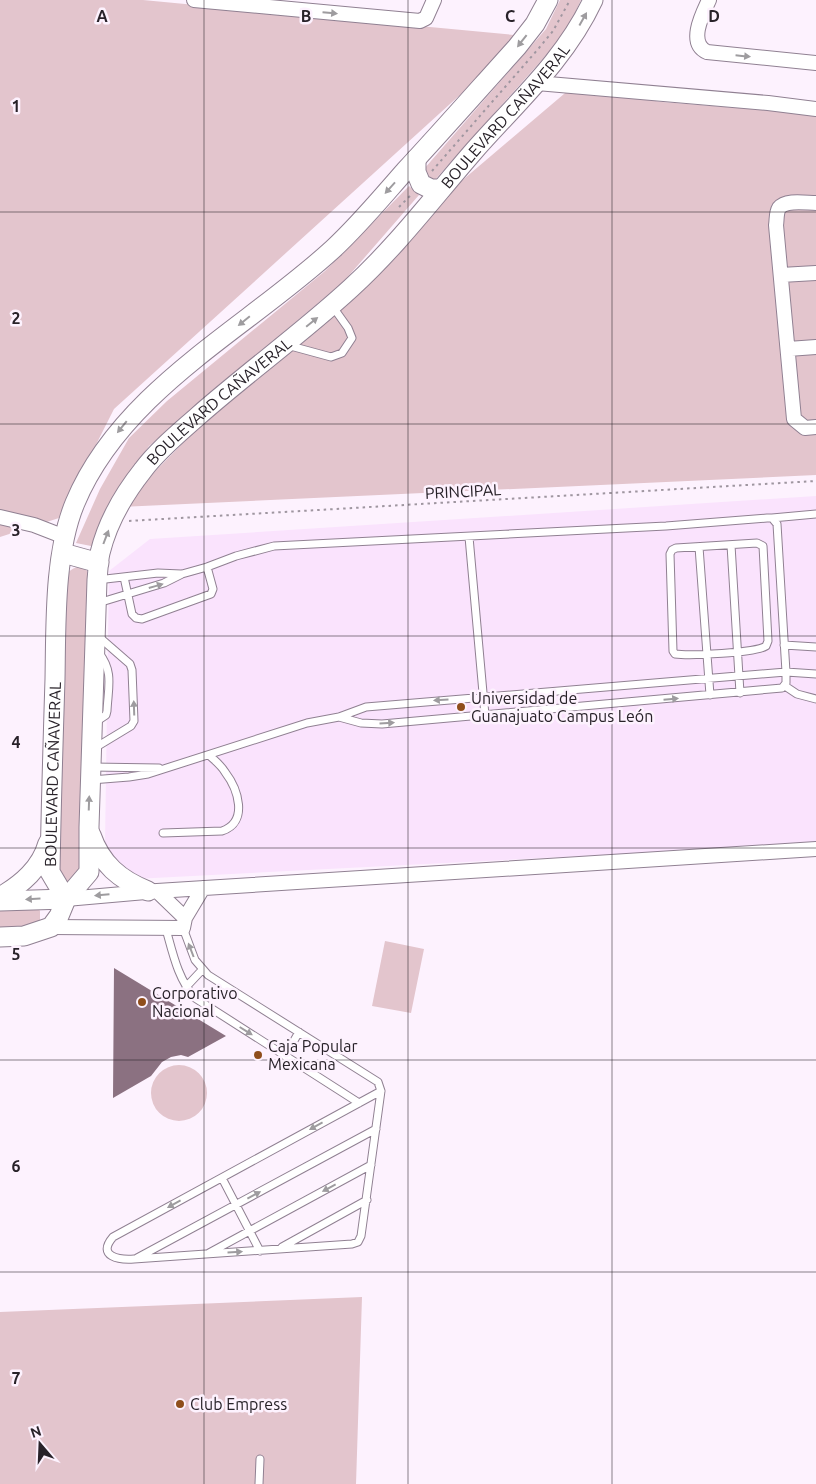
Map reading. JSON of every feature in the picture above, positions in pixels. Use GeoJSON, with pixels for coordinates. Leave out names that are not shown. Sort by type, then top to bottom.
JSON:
{"type":"FeatureCollection","features":[{"type":"Feature","properties":{"kind":"street"},"geometry":{"type":"LineString","coordinates":[[194,0],[420,21],[426,18],[434,0]]}},
{"type":"Feature","properties":{"kind":"street","name":"BOULEVARD CAÑAVERAL"},"geometry":{"type":"LineString","coordinates":[[66,898],[50,872],[56,600],[64,545],[75,504],[89,476],[104,450],[125,423],[149,399],[331,251],[348,234],[518,46],[535,24],[548,0]]}},
{"type":"Feature","properties":{"kind":"street","name":"BOULEVARD CAÑAVERAL"},"geometry":{"type":"LineString","coordinates":[[50,927],[59,916],[66,898],[89,872],[95,604],[100,553],[119,506],[156,455],[217,399],[332,305],[385,254],[414,223],[504,116],[537,83],[568,44],[593,0]]}},
{"type":"Feature","properties":{"kind":"street"},"geometry":{"type":"LineString","coordinates":[[710,0],[702,15],[698,33],[698,43],[702,50],[816,63]]}},
{"type":"Feature","properties":{"kind":"street"},"geometry":{"type":"LineString","coordinates":[[537,83],[768,103],[816,109]]}},
{"type":"Feature","properties":{"kind":"street"},"geometry":{"type":"LineString","coordinates":[[416,159],[416,172],[421,184],[431,189],[441,189]]}},
{"type":"Feature","properties":{"kind":"street"},"geometry":{"type":"LineString","coordinates":[[816,203],[786,203],[780,206],[776,225],[794,419],[805,428],[816,427]]}},
{"type":"Feature","properties":{"kind":"street"},"geometry":{"type":"LineString","coordinates":[[781,275],[816,272]]}},
{"type":"Feature","properties":{"kind":"street"},"geometry":{"type":"LineString","coordinates":[[788,349],[816,347]]}},
{"type":"Feature","properties":{"kind":"street"},"geometry":{"type":"LineString","coordinates":[[0,517],[34,525],[64,545],[98,572]]}},
{"type":"Feature","properties":{"kind":"street"},"geometry":{"type":"LineString","coordinates":[[89,827],[94,845],[104,861],[116,874],[131,884],[152,891],[184,923]]}},
{"type":"Feature","properties":{"kind":"street"},"geometry":{"type":"LineString","coordinates":[[0,897],[15,888],[33,870],[46,848],[51,832]]}},
{"type":"Feature","properties":{"kind":"street"},"geometry":{"type":"LineString","coordinates":[[0,902],[816,849]]}},
{"type":"Feature","properties":{"kind":"street"},"geometry":{"type":"LineString","coordinates":[[0,937],[24,936],[50,927],[166,929],[184,923],[203,888]]}},
{"type":"Feature","properties":{"kind":"lane"},"geometry":{"type":"LineString","coordinates":[[284,344],[331,357],[342,353],[352,338],[348,328],[332,305]]}},
{"type":"Feature","properties":{"kind":"lane"},"geometry":{"type":"LineString","coordinates":[[95,604],[164,583],[182,574],[236,556],[274,546],[469,537],[816,514]]}},
{"type":"Feature","properties":{"kind":"lane"},"geometry":{"type":"LineString","coordinates":[[772,518],[778,527],[786,672],[785,686]]}},
{"type":"Feature","properties":{"kind":"lane"},"geometry":{"type":"LineString","coordinates":[[469,537],[485,715]]}},
{"type":"Feature","properties":{"kind":"lane"},"geometry":{"type":"LineString","coordinates":[[757,543],[763,546],[767,644],[761,649],[737,652],[677,655],[673,650],[671,552],[676,548],[731,545],[757,543]]}},
{"type":"Feature","properties":{"kind":"lane"},"geometry":{"type":"LineString","coordinates":[[731,545],[740,693]]}},
{"type":"Feature","properties":{"kind":"lane"},"geometry":{"type":"LineString","coordinates":[[699,547],[710,695]]}},
{"type":"Feature","properties":{"kind":"lane"},"geometry":{"type":"LineString","coordinates":[[124,577],[132,614],[136,618],[142,619],[211,594],[214,589],[207,567]]}},
{"type":"Feature","properties":{"kind":"lane"},"geometry":{"type":"LineString","coordinates":[[98,572],[124,577],[158,573],[182,574]]}},
{"type":"Feature","properties":{"kind":"lane"},"geometry":{"type":"LineString","coordinates":[[91,766],[134,721],[132,670],[130,664],[94,640]]}},
{"type":"Feature","properties":{"kind":"lane"},"geometry":{"type":"LineString","coordinates":[[784,646],[816,646]]}},
{"type":"Feature","properties":{"kind":"lane"},"geometry":{"type":"LineString","coordinates":[[91,766],[134,776],[209,755],[306,723],[339,717],[366,707],[786,672],[816,674]]}},
{"type":"Feature","properties":{"kind":"lane"},"geometry":{"type":"LineString","coordinates":[[339,717],[361,723],[382,724],[740,693],[780,689],[785,686]]}},
{"type":"Feature","properties":{"kind":"lane"},"geometry":{"type":"LineString","coordinates":[[785,686],[797,694],[816,698]]}},
{"type":"Feature","properties":{"kind":"lane"},"geometry":{"type":"LineString","coordinates":[[163,833],[222,831],[228,829],[237,820],[239,806],[231,781],[223,769],[209,755]]}},
{"type":"Feature","properties":{"kind":"lane"},"geometry":{"type":"LineString","coordinates":[[91,766],[162,768]]}},
{"type":"Feature","properties":{"kind":"lane"},"geometry":{"type":"LineString","coordinates":[[184,923],[192,955],[202,970],[380,1084],[381,1091],[372,1165],[361,1236],[355,1244],[118,1260],[114,1258],[109,1252],[110,1240],[381,1091]]}},
{"type":"Feature","properties":{"kind":"lane"},"geometry":{"type":"LineString","coordinates":[[166,929],[178,971],[186,987],[195,998],[359,1103]]}},
{"type":"Feature","properties":{"kind":"lane"},"geometry":{"type":"LineString","coordinates":[[186,987],[202,970]]}},
{"type":"Feature","properties":{"kind":"lane"},"geometry":{"type":"LineString","coordinates":[[285,1056],[300,1032]]}},
{"type":"Feature","properties":{"kind":"lane"},"geometry":{"type":"LineString","coordinates":[[134,1259],[376,1129]]}},
{"type":"Feature","properties":{"kind":"lane"},"geometry":{"type":"LineString","coordinates":[[206,1254],[372,1165]]}},
{"type":"Feature","properties":{"kind":"lane"},"geometry":{"type":"LineString","coordinates":[[222,1178],[260,1251]]}},
{"type":"Feature","properties":{"kind":"lane"},"geometry":{"type":"LineString","coordinates":[[279,1249],[366,1200]]}},
{"type":"Feature","properties":{"kind":"lane"},"geometry":{"type":"LineString","coordinates":[[260,1459],[260,1484]]}},
{"type":"Feature","properties":{"kind":"path"},"geometry":{"type":"LineString","coordinates":[[399,207],[539,48],[552,31],[570,0]]}},
{"type":"Feature","properties":{"kind":"path","name":"PRINCIPAL"},"geometry":{"type":"LineString","coordinates":[[112,522],[816,481]]}},
{"type":"Feature","properties":{"kind":"shaded area"},"geometry":{"type":"Polygon","coordinates":[[[0,0],[143,0],[525,36],[114,409],[59,518],[0,537],[0,0]]]}},
{"type":"Feature","properties":{"kind":"shaded area"},"geometry":{"type":"Polygon","coordinates":[[[560,0],[581,0],[565,34],[433,182],[424,169],[546,29],[560,0]]]}},
{"type":"Feature","properties":{"kind":"shaded area"},"geometry":{"type":"Polygon","coordinates":[[[571,88],[662,102],[816,114],[816,475],[120,507],[335,289],[149,446],[117,493],[96,547],[76,543],[100,489],[129,438],[167,401],[325,271],[409,186],[419,195],[345,280],[571,88]]]}},
{"type":"Feature","properties":{"kind":"shaded area","name":"Universidad de Guanajuato Campus León"},"geometry":{"type":"Polygon","coordinates":[[[816,496],[816,844],[134,879],[114,862],[105,844],[109,571],[150,539],[816,496]]]}},
{"type":"Feature","properties":{"kind":"shaded area"},"geometry":{"type":"Polygon","coordinates":[[[82,566],[87,571],[88,578],[81,876],[65,886],[57,875],[64,579],[71,570],[82,566]]]}},
{"type":"Feature","properties":{"kind":"shaded area"},"geometry":{"type":"Polygon","coordinates":[[[36,905],[40,911],[40,921],[34,927],[0,929],[0,906],[36,905]]]}},
{"type":"Feature","properties":{"kind":"shaded area"},"geometry":{"type":"Polygon","coordinates":[[[385,941],[424,949],[411,1013],[372,1006],[385,941]]]}},
{"type":"Feature","properties":{"kind":"shaded area"},"geometry":{"type":"Polygon","coordinates":[[[179,1065],[190,1067],[199,1073],[205,1082],[207,1093],[205,1104],[199,1113],[190,1119],[179,1121],[168,1119],[159,1113],[153,1104],[151,1093],[153,1082],[159,1073],[168,1067],[179,1065]]]}},
{"type":"Feature","properties":{"kind":"shaded area","name":"Club Empress"},"geometry":{"type":"Polygon","coordinates":[[[362,1297],[356,1484],[0,1484],[0,1312],[362,1297]]]}},
{"type":"Feature","properties":{"kind":"building","name":"Corporativo Nacional"},"geometry":{"type":"Polygon","coordinates":[[[114,968],[226,1036],[188,1057],[181,1055],[171,1057],[162,1062],[151,1076],[113,1098],[114,968]]]}},
{"type":"Feature","properties":{"kind":"place","name":"Universidad de Guanajuato Campus León"},"geometry":{"type":"Point","coordinates":[461,707]}},
{"type":"Feature","properties":{"kind":"place","name":"Corporativo Nacional"},"geometry":{"type":"Point","coordinates":[142,1002]}},
{"type":"Feature","properties":{"kind":"place","name":"Caja Popular Mexicana"},"geometry":{"type":"Point","coordinates":[258,1055]}},
{"type":"Feature","properties":{"kind":"place","name":"Club Empress"},"geometry":{"type":"Point","coordinates":[180,1404]}}]}
